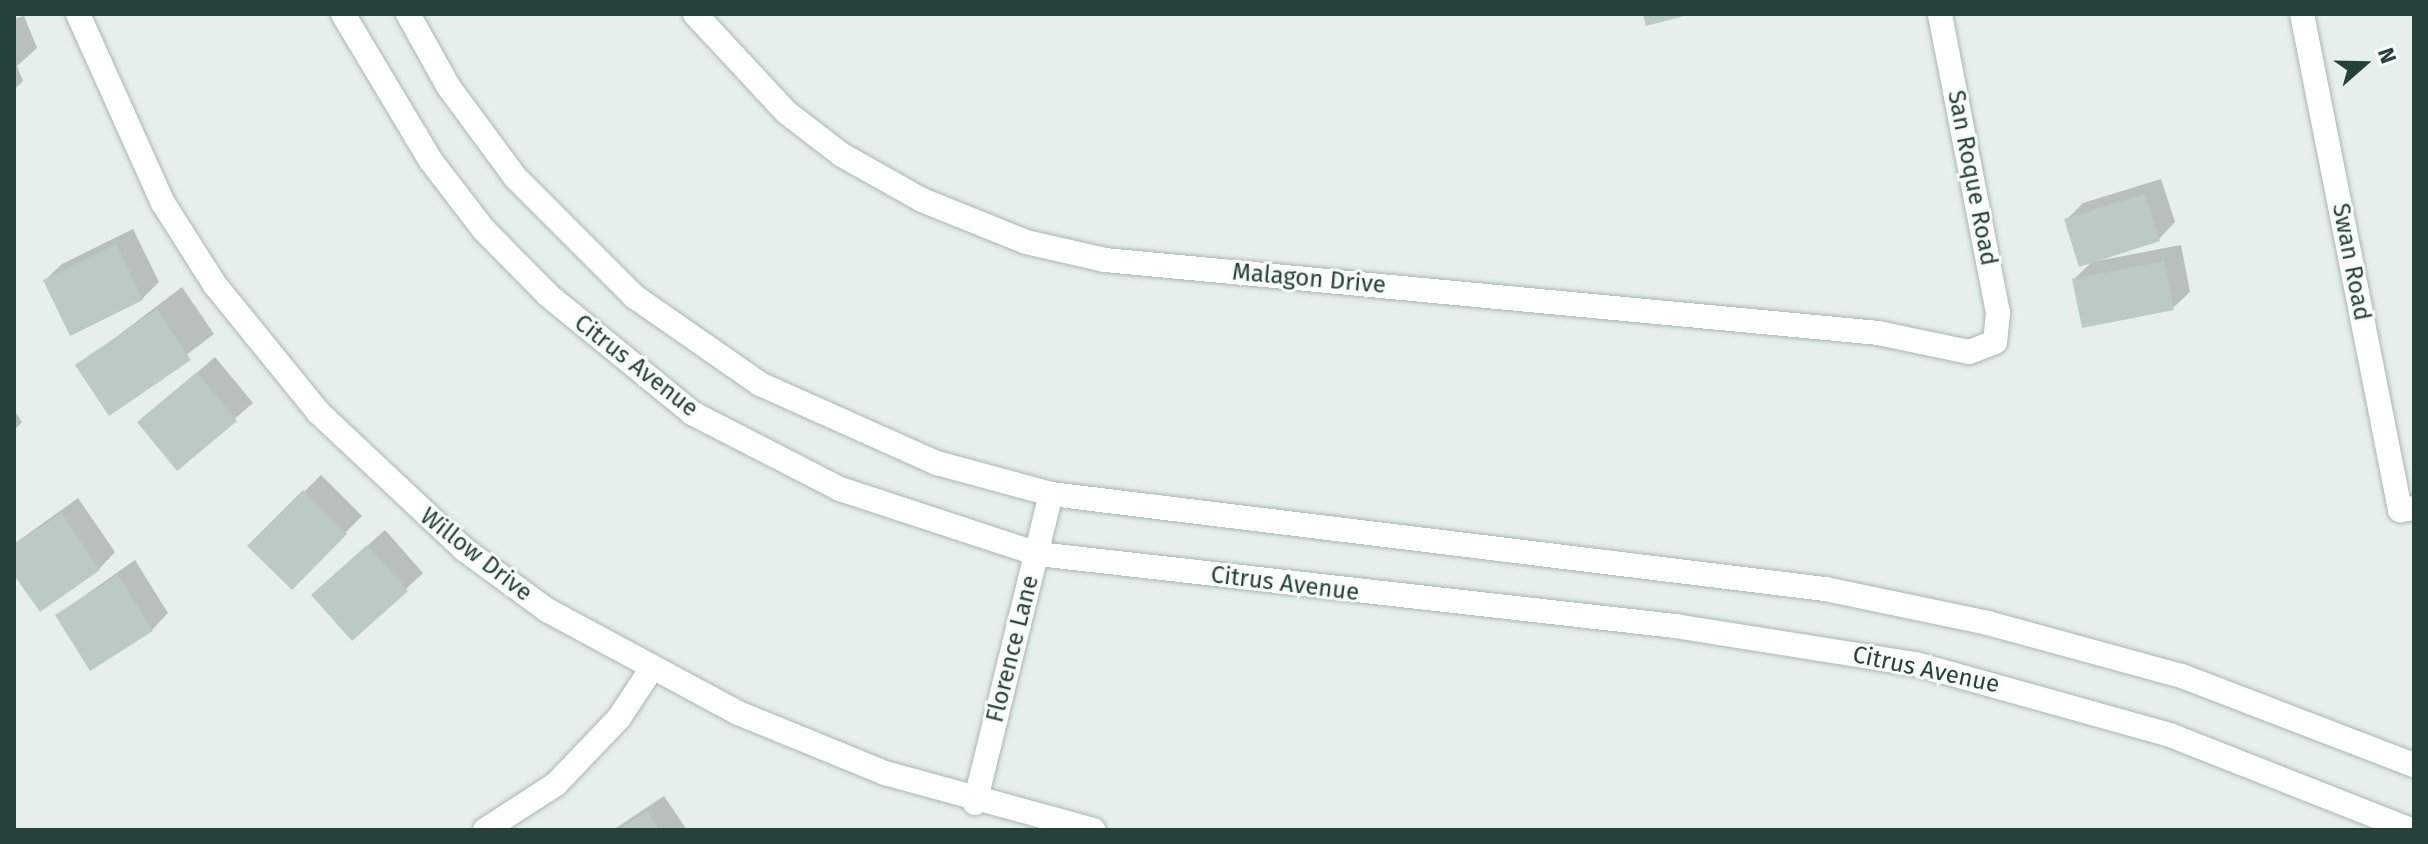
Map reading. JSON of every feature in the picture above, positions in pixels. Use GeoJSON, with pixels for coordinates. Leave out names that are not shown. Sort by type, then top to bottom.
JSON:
{"type":"FeatureCollection","features":[{"type":"Feature","properties":{"kind":"street","name":"Willow Drive"},"geometry":{"type":"LineString","coordinates":[[78,14],[188,244],[310,403],[465,550],[547,610],[652,668],[811,744],[975,803],[1093,830]]}},
{"type":"Feature","properties":{"kind":"street","name":"Citrus Avenue"},"geometry":{"type":"LineString","coordinates":[[343,14],[377,80],[484,230],[623,360],[692,413],[840,489],[1038,554],[1675,626],[1916,664],[2170,735],[2411,830]]}},
{"type":"Feature","properties":{"kind":"street"},"geometry":{"type":"LineString","coordinates":[[408,14],[448,86],[515,177],[635,297],[698,344],[827,418],[937,463],[1051,494],[1825,589],[2089,646],[2414,765]]}},
{"type":"Feature","properties":{"kind":"street","name":"Malagon Drive"},"geometry":{"type":"LineString","coordinates":[[695,14],[775,101],[842,155],[922,200],[1039,245],[1105,260],[1878,333],[1954,353],[1995,342]]}},
{"type":"Feature","properties":{"kind":"street","name":"San Roque Road"},"geometry":{"type":"LineString","coordinates":[[1940,14],[1998,313],[1995,342]]}},
{"type":"Feature","properties":{"kind":"street","name":"Swan Road"},"geometry":{"type":"LineString","coordinates":[[2302,14],[2407,509]]}},
{"type":"Feature","properties":{"kind":"street","name":"Florence Lane"},"geometry":{"type":"LineString","coordinates":[[975,803],[1051,494]]}},
{"type":"Feature","properties":{"kind":"street"},"geometry":{"type":"LineString","coordinates":[[485,830],[556,784],[619,718],[652,668]]}},
{"type":"Feature","properties":{"kind":"building"},"geometry":{"type":"Polygon","coordinates":[[[1643,14],[1688,14],[1688,15],[1646,26],[1643,14]]]}},
{"type":"Feature","properties":{"kind":"building"},"geometry":{"type":"Polygon","coordinates":[[[2145,194],[2160,241],[2079,267],[2064,219],[2145,194]]]}},
{"type":"Feature","properties":{"kind":"building"},"geometry":{"type":"Polygon","coordinates":[[[116,244],[143,300],[70,336],[43,280],[116,244]]]}},
{"type":"Feature","properties":{"kind":"building"},"geometry":{"type":"Polygon","coordinates":[[[2164,261],[2174,310],[2082,328],[2072,279],[2164,261]]]}},
{"type":"Feature","properties":{"kind":"building"},"geometry":{"type":"Polygon","coordinates":[[[157,309],[191,360],[109,416],[75,365],[157,309]]]}},
{"type":"Feature","properties":{"kind":"building"},"geometry":{"type":"Polygon","coordinates":[[[197,372],[237,421],[177,471],[137,422],[197,372]]]}},
{"type":"Feature","properties":{"kind":"building"},"geometry":{"type":"Polygon","coordinates":[[[303,490],[347,534],[292,590],[247,546],[303,490]]]}},
{"type":"Feature","properties":{"kind":"building"},"geometry":{"type":"Polygon","coordinates":[[[61,513],[100,570],[40,612],[14,575],[14,545],[61,513]]]}},
{"type":"Feature","properties":{"kind":"building"},"geometry":{"type":"Polygon","coordinates":[[[367,545],[408,591],[352,641],[311,595],[367,545]]]}},
{"type":"Feature","properties":{"kind":"building"},"geometry":{"type":"Polygon","coordinates":[[[118,575],[153,631],[90,671],[55,615],[118,575]]]}},
{"type":"Feature","properties":{"kind":"building"},"geometry":{"type":"Polygon","coordinates":[[[647,811],[660,830],[618,830],[647,811]]]}}]}
